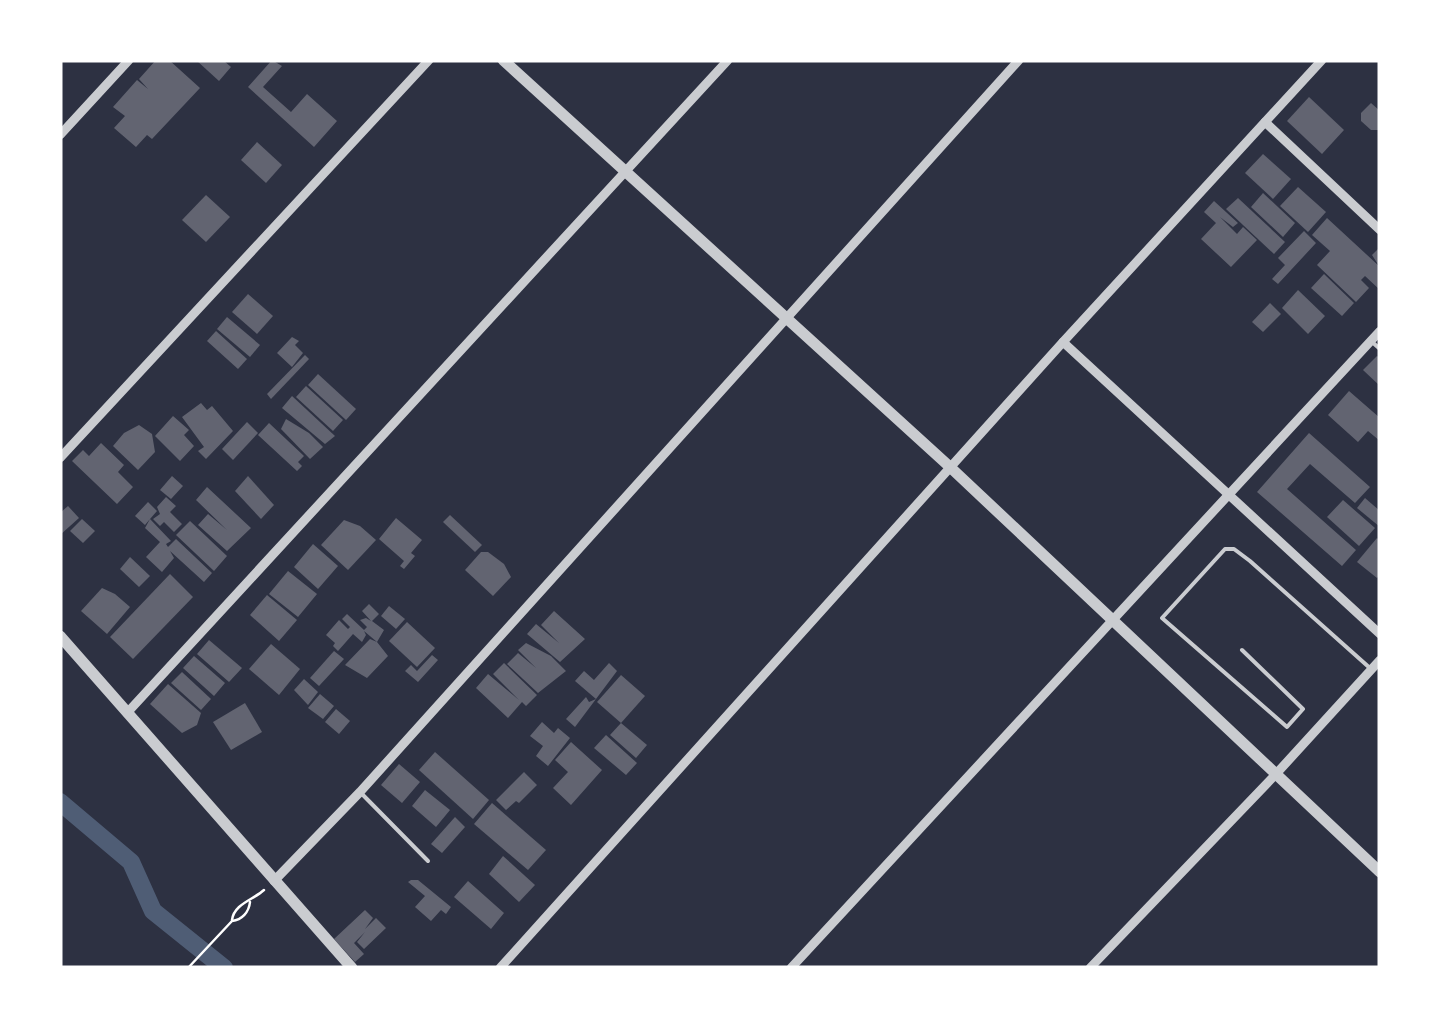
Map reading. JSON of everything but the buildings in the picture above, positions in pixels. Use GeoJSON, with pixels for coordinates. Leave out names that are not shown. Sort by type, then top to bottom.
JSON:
{"type":"FeatureCollection","features":[{"type":"Feature","properties":{"kind":"street"},"geometry":{"type":"LineString","coordinates":[[60,136],[129,60]]}},
{"type":"Feature","properties":{"kind":"street"},"geometry":{"type":"LineString","coordinates":[[60,458],[429,60]]}},
{"type":"Feature","properties":{"kind":"street"},"geometry":{"type":"LineString","coordinates":[[503,60],[787,316],[1380,872]]}},
{"type":"Feature","properties":{"kind":"street"},"geometry":{"type":"LineString","coordinates":[[127,714],[728,60]]}},
{"type":"Feature","properties":{"kind":"street"},"geometry":{"type":"LineString","coordinates":[[274,881],[360,792],[1018,60]]}},
{"type":"Feature","properties":{"kind":"street"},"geometry":{"type":"LineString","coordinates":[[500,968],[1322,60]]}},
{"type":"Feature","properties":{"kind":"street"},"geometry":{"type":"LineString","coordinates":[[1265,122],[1380,230]]}},
{"type":"Feature","properties":{"kind":"street"},"geometry":{"type":"LineString","coordinates":[[791,968],[1380,331]]}},
{"type":"Feature","properties":{"kind":"street"},"geometry":{"type":"LineString","coordinates":[[1063,342],[1380,634]]}},
{"type":"Feature","properties":{"kind":"street"},"geometry":{"type":"LineString","coordinates":[[60,636],[352,968]]}},
{"type":"Feature","properties":{"kind":"street"},"geometry":{"type":"LineString","coordinates":[[1090,968],[1380,660]]}},
{"type":"Feature","properties":{"kind":"lane"},"geometry":{"type":"LineString","coordinates":[[1371,340],[1380,349]]}},
{"type":"Feature","properties":{"kind":"lane"},"geometry":{"type":"LineString","coordinates":[[1242,650],[1303,709],[1287,726],[1162,618],[1225,549],[1234,549],[1250,561],[1371,668]]}},
{"type":"Feature","properties":{"kind":"lane"},"geometry":{"type":"LineString","coordinates":[[360,792],[428,861]]}},
{"type":"Feature","properties":{"kind":"path"},"geometry":{"type":"LineString","coordinates":[[188,968],[232,922],[232,914],[242,903],[250,902],[274,881]]}},
{"type":"Feature","properties":{"kind":"waterway"},"geometry":{"type":"LineString","coordinates":[[60,802],[131,862],[153,911],[224,968]]}}]}
